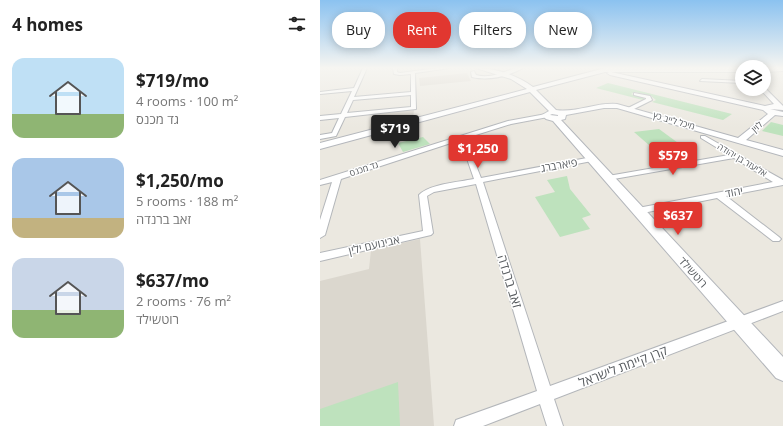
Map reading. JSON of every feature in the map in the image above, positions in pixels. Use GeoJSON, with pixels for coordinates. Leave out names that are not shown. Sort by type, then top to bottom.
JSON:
{"type":"FeatureCollection","features":[{"type":"Feature","properties":{"kind":"main road"},"geometry":{"type":"LineString","coordinates":[[320,150],[537,88]]}},
{"type":"Feature","properties":{"kind":"main road"},"geometry":{"type":"LineString","coordinates":[[320,146],[538,88]]}},
{"type":"Feature","properties":{"kind":"main road"},"geometry":{"type":"LineString","coordinates":[[684,88],[775,109]]}},
{"type":"Feature","properties":{"kind":"main road","name":"רוטשילד"},"geometry":{"type":"LineString","coordinates":[[530,90],[783,371]]}},
{"type":"Feature","properties":{"kind":"main road"},"geometry":{"type":"LineString","coordinates":[[767,96],[775,109]]}},
{"type":"Feature","properties":{"kind":"main road","name":"גד מכנס"},"geometry":{"type":"LineString","coordinates":[[553,114],[610,105]]}},
{"type":"Feature","properties":{"kind":"main road","name":"מיכל לייב כץ"},"geometry":{"type":"LineString","coordinates":[[610,105],[630,109],[783,153]]}},
{"type":"Feature","properties":{"kind":"main road","name":"לוין"},"geometry":{"type":"LineString","coordinates":[[741,140],[775,109]]}},
{"type":"Feature","properties":{"kind":"street"},"geometry":{"type":"LineString","coordinates":[[320,118],[414,108],[414,88]]}},
{"type":"Feature","properties":{"kind":"street"},"geometry":{"type":"LineString","coordinates":[[320,93],[355,89]]}},
{"type":"Feature","properties":{"kind":"street"},"geometry":{"type":"LineString","coordinates":[[320,137],[334,135],[355,89]]}},
{"type":"Feature","properties":{"kind":"street"},"geometry":{"type":"LineString","coordinates":[[350,99],[414,93]]}},
{"type":"Feature","properties":{"kind":"street"},"geometry":{"type":"LineString","coordinates":[[630,109],[649,100],[648,97],[636,94]]}},
{"type":"Feature","properties":{"kind":"street","name":"גד מכנס"},"geometry":{"type":"LineString","coordinates":[[320,183],[510,122],[553,114]]}},
{"type":"Feature","properties":{"kind":"street","name":"אליעזר בן יהודה"},"geometry":{"type":"LineString","coordinates":[[704,137],[782,183]]}},
{"type":"Feature","properties":{"kind":"street","name":"זאב ברנדה"},"geometry":{"type":"LineString","coordinates":[[459,139],[467,150],[478,180],[556,426]]}},
{"type":"Feature","properties":{"kind":"street"},"geometry":{"type":"LineString","coordinates":[[608,178],[735,156]]}},
{"type":"Feature","properties":{"kind":"street","name":"פיארברג"},"geometry":{"type":"LineString","coordinates":[[428,233],[423,195],[432,190],[592,159]]}},
{"type":"Feature","properties":{"kind":"street"},"geometry":{"type":"LineString","coordinates":[[320,235],[337,178]]}},
{"type":"Feature","properties":{"kind":"street","name":"יהוד"},"geometry":{"type":"LineString","coordinates":[[638,211],[782,183]]}},
{"type":"Feature","properties":{"kind":"street"},"geometry":{"type":"LineString","coordinates":[[719,195],[776,239]]}},
{"type":"Feature","properties":{"kind":"street","name":"אבינועם ילין"},"geometry":{"type":"LineString","coordinates":[[320,257],[428,233]]}},
{"type":"Feature","properties":{"kind":"street","name":"קרן קיימת לישראל"},"geometry":{"type":"LineString","coordinates":[[462,426],[783,306]]}},
{"type":"Feature","properties":{"kind":"shaded area"},"geometry":{"type":"Polygon","coordinates":[[[414,110],[413,119],[368,131],[374,114],[414,110]]]}},
{"type":"Feature","properties":{"kind":"shaded area"},"geometry":{"type":"Polygon","coordinates":[[[420,239],[434,426],[320,426],[320,281],[369,269],[371,250],[420,239]]]}},
{"type":"Feature","properties":{"kind":"green space"},"geometry":{"type":"Polygon","coordinates":[[[596,88],[628,88],[732,114],[723,120],[652,102],[656,100],[651,96],[635,92],[631,94],[646,99],[643,100],[596,88]]]}},
{"type":"Feature","properties":{"kind":"green space"},"geometry":{"type":"Polygon","coordinates":[[[771,122],[783,125],[783,136],[762,131],[771,122]]]}},
{"type":"Feature","properties":{"kind":"green space"},"geometry":{"type":"Polygon","coordinates":[[[659,129],[685,148],[658,153],[634,132],[659,129]]]}},
{"type":"Feature","properties":{"kind":"green space"},"geometry":{"type":"Polygon","coordinates":[[[423,137],[430,144],[403,152],[398,143],[423,137]]]}},
{"type":"Feature","properties":{"kind":"green space"},"geometry":{"type":"Polygon","coordinates":[[[567,176],[570,189],[591,215],[582,218],[590,229],[560,237],[535,197],[555,192],[547,180],[567,176]]]}},
{"type":"Feature","properties":{"kind":"green space"},"geometry":{"type":"Polygon","coordinates":[[[398,382],[400,426],[320,426],[320,409],[398,382]]]}}]}
